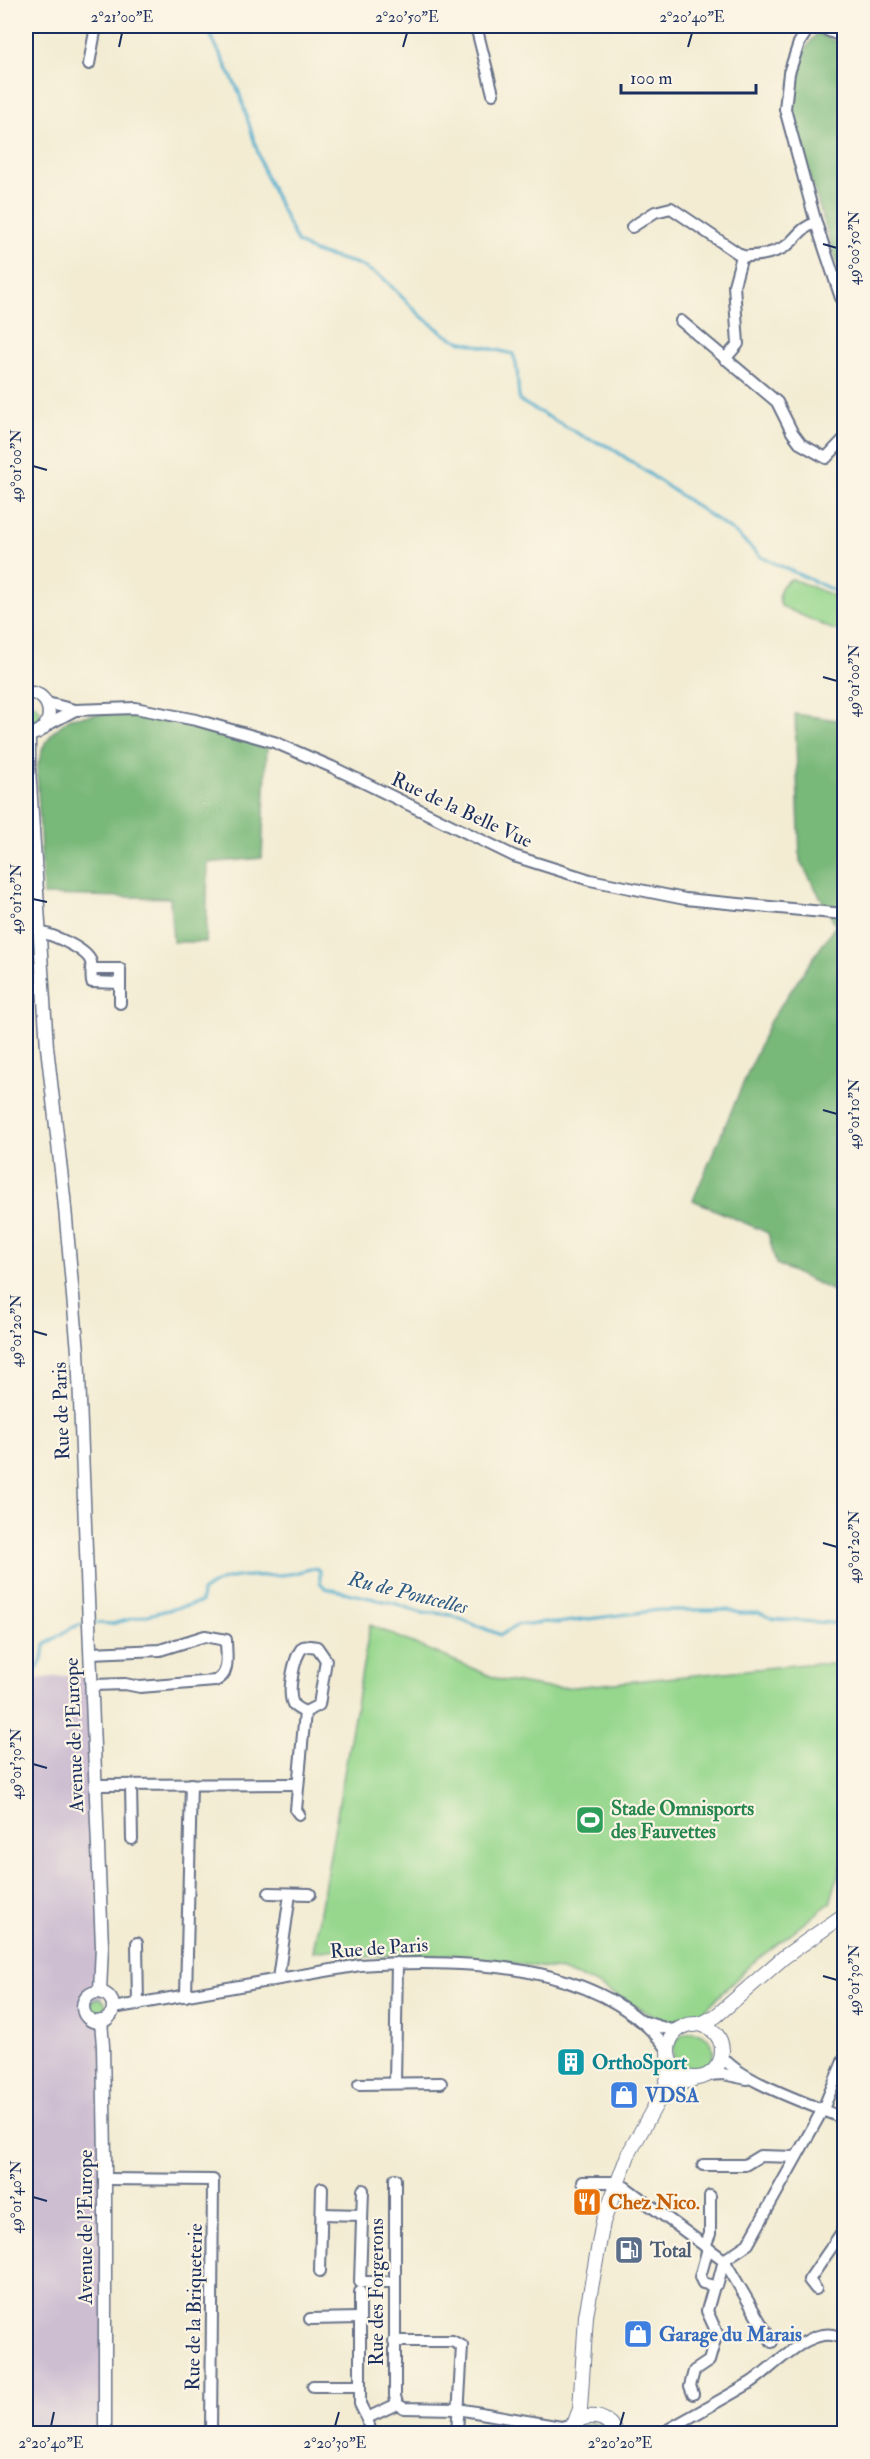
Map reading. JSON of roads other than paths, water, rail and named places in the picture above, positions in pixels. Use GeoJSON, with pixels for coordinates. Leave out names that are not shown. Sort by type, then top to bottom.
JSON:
{"type":"FeatureCollection","features":[{"type":"Feature","properties":{"kind":"main road"},"geometry":{"type":"LineString","coordinates":[[572,2427],[580,2409],[586,2316],[593,2271],[619,2184],[636,2139],[664,2088],[669,2074],[668,2054],[673,2036],[690,2026],[711,2019],[784,1958],[844,1915]]}},
{"type":"Feature","properties":{"kind":"main road"},"geometry":{"type":"LineString","coordinates":[[619,2184],[667,2095],[680,2083],[702,2077],[714,2070],[721,2055],[720,2029],[735,2001]]}},
{"type":"Feature","properties":{"kind":"main road"},"geometry":{"type":"LineString","coordinates":[[690,2026],[709,2029],[719,2040]]}},
{"type":"Feature","properties":{"kind":"main road"},"geometry":{"type":"LineString","coordinates":[[668,2054],[676,2071],[689,2078],[702,2077]]}},
{"type":"Feature","properties":{"kind":"main road"},"geometry":{"type":"LineString","coordinates":[[582,2373],[589,2405],[616,2432]]}},
{"type":"Feature","properties":{"kind":"main road"},"geometry":{"type":"LineString","coordinates":[[572,2427],[589,2416],[601,2418]]}},
{"type":"Feature","properties":{"kind":"street"},"geometry":{"type":"LineString","coordinates":[[89,64],[96,26]]}},
{"type":"Feature","properties":{"kind":"street"},"geometry":{"type":"LineString","coordinates":[[476,26],[493,94]]}},
{"type":"Feature","properties":{"kind":"street"},"geometry":{"type":"LineString","coordinates":[[810,26],[799,43],[789,73],[785,109],[816,223],[844,307]]}},
{"type":"Feature","properties":{"kind":"street"},"geometry":{"type":"LineString","coordinates":[[817,26],[844,38]]}},
{"type":"Feature","properties":{"kind":"street"},"geometry":{"type":"LineString","coordinates":[[632,227],[655,212],[671,208],[742,256],[756,257],[789,245],[804,226],[816,223]]}},
{"type":"Feature","properties":{"kind":"street"},"geometry":{"type":"LineString","coordinates":[[725,359],[738,344],[734,285],[742,256]]}},
{"type":"Feature","properties":{"kind":"street"},"geometry":{"type":"LineString","coordinates":[[681,321],[777,402],[792,432],[801,444],[826,458],[844,440]]}},
{"type":"Feature","properties":{"kind":"street"},"geometry":{"type":"LineString","coordinates":[[26,693],[37,694],[47,703],[50,714],[47,725],[36,734],[27,734]]}},
{"type":"Feature","properties":{"kind":"street","name":"Rue de la Belle Vue"},"geometry":{"type":"LineString","coordinates":[[47,703],[75,710],[135,708],[196,720],[274,742],[332,767],[514,856],[590,880],[685,899],[844,914]]}},
{"type":"Feature","properties":{"kind":"street","name":"Rue de la Belle Vue"},"geometry":{"type":"LineString","coordinates":[[47,725],[75,710]]}},
{"type":"Feature","properties":{"kind":"street","name":"Rue de Paris"},"geometry":{"type":"LineString","coordinates":[[27,734],[47,1047],[77,1340],[88,1620]]}},
{"type":"Feature","properties":{"kind":"street"},"geometry":{"type":"LineString","coordinates":[[40,932],[53,935],[86,954],[91,969],[120,969],[120,1003]]}},
{"type":"Feature","properties":{"kind":"street","name":"Avenue de l'Europe"},"geometry":{"type":"LineString","coordinates":[[88,1620],[92,1653],[102,1946],[100,1992]]}},
{"type":"Feature","properties":{"kind":"street"},"geometry":{"type":"LineString","coordinates":[[92,1653],[160,1650],[205,1636],[226,1640],[225,1674],[221,1679],[140,1687],[125,1684],[93,1685]]}},
{"type":"Feature","properties":{"kind":"street"},"geometry":{"type":"LineString","coordinates":[[310,1646],[317,1647],[326,1660],[319,1705],[305,1712],[297,1709],[291,1696],[295,1659],[303,1647],[310,1646]]}},
{"type":"Feature","properties":{"kind":"street"},"geometry":{"type":"LineString","coordinates":[[298,1814],[296,1810],[305,1712]]}},
{"type":"Feature","properties":{"kind":"street"},"geometry":{"type":"LineString","coordinates":[[186,1996],[191,1784]]}},
{"type":"Feature","properties":{"kind":"street"},"geometry":{"type":"LineString","coordinates":[[96,1785],[298,1784]]}},
{"type":"Feature","properties":{"kind":"street"},"geometry":{"type":"LineString","coordinates":[[131,1786],[132,1839]]}},
{"type":"Feature","properties":{"kind":"street"},"geometry":{"type":"LineString","coordinates":[[269,1893],[310,1894]]}},
{"type":"Feature","properties":{"kind":"street"},"geometry":{"type":"LineString","coordinates":[[278,1979],[290,1894]]}},
{"type":"Feature","properties":{"kind":"street"},"geometry":{"type":"LineString","coordinates":[[137,1943],[138,2005]]}},
{"type":"Feature","properties":{"kind":"street"},"geometry":{"type":"LineString","coordinates":[[394,2084],[397,1963]]}},
{"type":"Feature","properties":{"kind":"street","name":"Rue de Paris"},"geometry":{"type":"LineString","coordinates":[[113,2008],[360,1965],[397,1963],[467,1965],[546,1975],[590,1990],[639,2019],[671,2030],[690,2026]]}},
{"type":"Feature","properties":{"kind":"street"},"geometry":{"type":"LineString","coordinates":[[100,1992],[111,1999],[113,2008],[109,2017],[101,2021],[88,2017],[84,2005],[91,1994],[100,1992]]}},
{"type":"Feature","properties":{"kind":"street","name":"Rue de Paris"},"geometry":{"type":"LineString","coordinates":[[639,2019],[668,2054]]}},
{"type":"Feature","properties":{"kind":"street","name":"Avenue de l'Europe"},"geometry":{"type":"LineString","coordinates":[[101,2021],[104,2056],[105,2433]]}},
{"type":"Feature","properties":{"kind":"street"},"geometry":{"type":"LineString","coordinates":[[721,2055],[732,2066],[753,2080],[844,2119]]}},
{"type":"Feature","properties":{"kind":"street"},"geometry":{"type":"LineString","coordinates":[[693,2394],[690,2386],[693,2371],[709,2361],[717,2333],[707,2311],[724,2260],[748,2244],[823,2109],[844,2059]]}},
{"type":"Feature","properties":{"kind":"street"},"geometry":{"type":"LineString","coordinates":[[702,2077],[723,2074],[753,2080]]}},
{"type":"Feature","properties":{"kind":"street"},"geometry":{"type":"LineString","coordinates":[[359,2084],[441,2083]]}},
{"type":"Feature","properties":{"kind":"street"},"geometry":{"type":"LineString","coordinates":[[703,2165],[745,2165],[760,2156],[796,2157]]}},
{"type":"Feature","properties":{"kind":"street","name":"Rue des Forgerons"},"geometry":{"type":"LineString","coordinates":[[395,2179],[393,2282],[397,2403]]}},
{"type":"Feature","properties":{"kind":"street","name":"Rue de la Briqueterie"},"geometry":{"type":"LineString","coordinates":[[105,2180],[213,2180],[211,2433]]}},
{"type":"Feature","properties":{"kind":"street"},"geometry":{"type":"LineString","coordinates":[[583,2182],[619,2184],[724,2260],[772,2342]]}},
{"type":"Feature","properties":{"kind":"street"},"geometry":{"type":"LineString","coordinates":[[321,2271],[322,2188]]}},
{"type":"Feature","properties":{"kind":"street"},"geometry":{"type":"LineString","coordinates":[[363,2190],[360,2282],[393,2282]]}},
{"type":"Feature","properties":{"kind":"street"},"geometry":{"type":"LineString","coordinates":[[710,2196],[710,2234],[700,2277],[703,2283],[714,2286]]}},
{"type":"Feature","properties":{"kind":"street"},"geometry":{"type":"LineString","coordinates":[[322,2214],[362,2215]]}},
{"type":"Feature","properties":{"kind":"street"},"geometry":{"type":"LineString","coordinates":[[816,2289],[809,2280],[844,2229]]}},
{"type":"Feature","properties":{"kind":"street"},"geometry":{"type":"LineString","coordinates":[[360,2292],[360,2404],[371,2433]]}},
{"type":"Feature","properties":{"kind":"street"},"geometry":{"type":"LineString","coordinates":[[310,2319],[360,2318]]}},
{"type":"Feature","properties":{"kind":"street"},"geometry":{"type":"LineString","coordinates":[[669,2429],[752,2381],[792,2348],[812,2338],[828,2336],[841,2338],[844,2341]]}},
{"type":"Feature","properties":{"kind":"street"},"geometry":{"type":"LineString","coordinates":[[394,2341],[452,2340],[462,2346],[457,2433]]}},
{"type":"Feature","properties":{"kind":"street"},"geometry":{"type":"LineString","coordinates":[[314,2386],[360,2386]]}},
{"type":"Feature","properties":{"kind":"street"},"geometry":{"type":"LineString","coordinates":[[367,2418],[397,2403],[404,2408],[458,2409],[572,2427]]}},
{"type":"Feature","properties":{"kind":"street"},"geometry":{"type":"LineString","coordinates":[[545,2424],[557,2433]]}},
{"type":"Feature","properties":{"kind":"waterway"},"geometry":{"type":"LineString","coordinates":[[206,26],[239,92],[264,172],[297,242],[314,252],[358,264],[383,278],[421,316],[446,335],[459,341],[513,354],[520,401],[586,438],[610,447],[734,532],[761,557],[844,595]]}},
{"type":"Feature","properties":{"kind":"waterway","name":"Ru de Pontcelles"},"geometry":{"type":"LineString","coordinates":[[96,1623],[111,1624],[201,1602],[202,1592],[223,1580],[244,1576],[289,1574],[316,1568],[320,1571],[320,1582],[325,1588],[397,1604],[422,1613],[450,1615],[501,1635],[519,1624],[557,1623],[659,1610],[729,1610],[739,1613],[760,1613],[773,1619],[844,1624]]}},
{"type":"Feature","properties":{"kind":"waterway","name":"Ru de Pontcelles"},"geometry":{"type":"LineString","coordinates":[[26,1678],[40,1664],[45,1645],[68,1630],[83,1624]]}},
{"type":"Feature","properties":{"kind":"place","name":"Stade Omnisports des Fauvettes"},"geometry":{"type":"Point","coordinates":[590,1820]}},
{"type":"Feature","properties":{"kind":"place","name":"OrthoSport"},"geometry":{"type":"Point","coordinates":[571,2062]}},
{"type":"Feature","properties":{"kind":"place","name":"VDSA"},"geometry":{"type":"Point","coordinates":[624,2095]}},
{"type":"Feature","properties":{"kind":"place","name":"Chez Nico."},"geometry":{"type":"Point","coordinates":[587,2202]}},
{"type":"Feature","properties":{"kind":"place","name":"Total"},"geometry":{"type":"Point","coordinates":[629,2250]}},
{"type":"Feature","properties":{"kind":"place","name":"Garage du Marais"},"geometry":{"type":"Point","coordinates":[638,2334]}}]}
